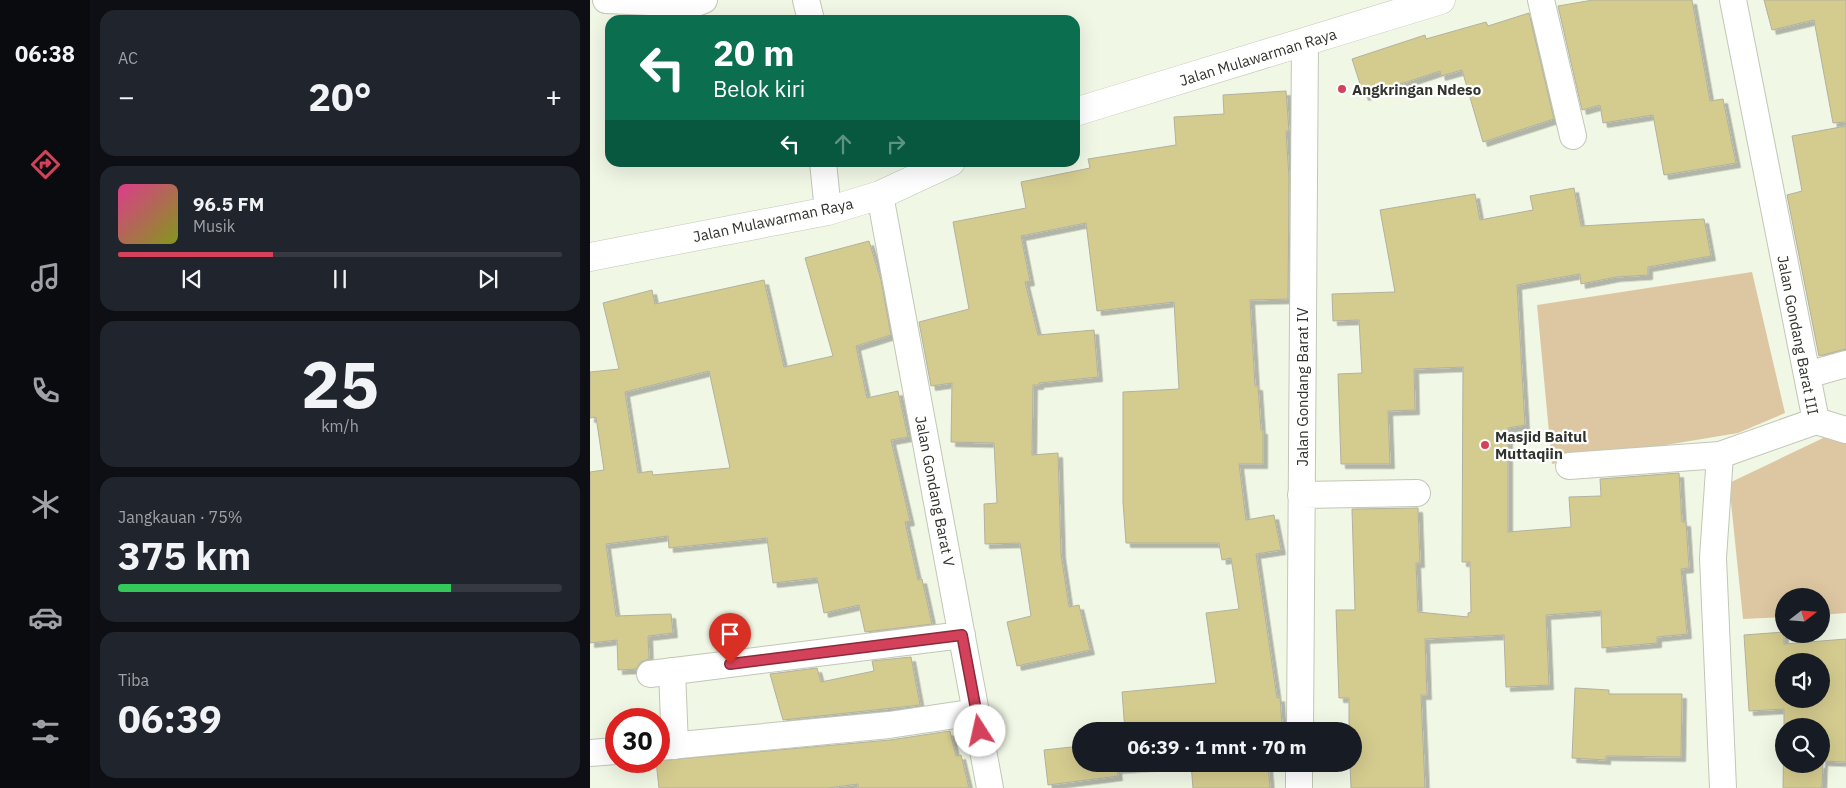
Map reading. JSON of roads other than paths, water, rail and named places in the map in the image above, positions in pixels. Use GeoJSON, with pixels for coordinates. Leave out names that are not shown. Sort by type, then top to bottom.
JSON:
{"type":"FeatureCollection","features":[{"type":"Feature","properties":{"kind":"main road","name":"Jalan Mulawarman Raya"},"geometry":{"type":"LineString","coordinates":[[1080,110],[1442,0]]}},
{"type":"Feature","properties":{"kind":"main road","name":"Jalan Mulawarman Raya"},"geometry":{"type":"LineString","coordinates":[[590,257],[828,211],[880,195],[940,167]]}},
{"type":"Feature","properties":{"kind":"street"},"geometry":{"type":"LineString","coordinates":[[606,0],[694,4],[704,0]]}},
{"type":"Feature","properties":{"kind":"street"},"geometry":{"type":"LineString","coordinates":[[806,0],[810,15]]}},
{"type":"Feature","properties":{"kind":"street"},"geometry":{"type":"LineString","coordinates":[[1541,0],[1573,136]]}},
{"type":"Feature","properties":{"kind":"street","name":"Jalan Gondang Barat III"},"geometry":{"type":"LineString","coordinates":[[1569,466],[1720,455],[1816,421],[1733,0]]}},
{"type":"Feature","properties":{"kind":"street","name":"Jalan Gondang Barat IV"},"geometry":{"type":"LineString","coordinates":[[1300,722],[1305,42]]}},
{"type":"Feature","properties":{"kind":"street"},"geometry":{"type":"LineString","coordinates":[[824,167],[828,211]]}},
{"type":"Feature","properties":{"kind":"street","name":"Jalan Gondang Barat V"},"geometry":{"type":"LineString","coordinates":[[880,195],[990,788]]}},
{"type":"Feature","properties":{"kind":"street"},"geometry":{"type":"LineString","coordinates":[[1807,375],[1846,364]]}},
{"type":"Feature","properties":{"kind":"street"},"geometry":{"type":"LineString","coordinates":[[1816,421],[1846,430]]}},
{"type":"Feature","properties":{"kind":"street"},"geometry":{"type":"LineString","coordinates":[[1720,455],[1712,558],[1723,788]]}},
{"type":"Feature","properties":{"kind":"street"},"geometry":{"type":"LineString","coordinates":[[1301,495],[1417,493]]}},
{"type":"Feature","properties":{"kind":"street"},"geometry":{"type":"LineString","coordinates":[[664,708],[661,672],[962,635]]}},
{"type":"Feature","properties":{"kind":"street"},"geometry":{"type":"LineString","coordinates":[[670,746],[889,726],[976,712]]}},
{"type":"Feature","properties":{"kind":"street"},"geometry":{"type":"LineString","coordinates":[[590,753],[605,752]]}},
{"type":"Feature","properties":{"kind":"street"},"geometry":{"type":"LineString","coordinates":[[1299,772],[1299,788]]}},
{"type":"Feature","properties":{"kind":"place","name":"Angkringan Ndeso"},"geometry":{"type":"Point","coordinates":[1342,89]}},
{"type":"Feature","properties":{"kind":"place","name":"Masjid Baitul Muttaqiin"},"geometry":{"type":"Point","coordinates":[1485,445]}}]}
